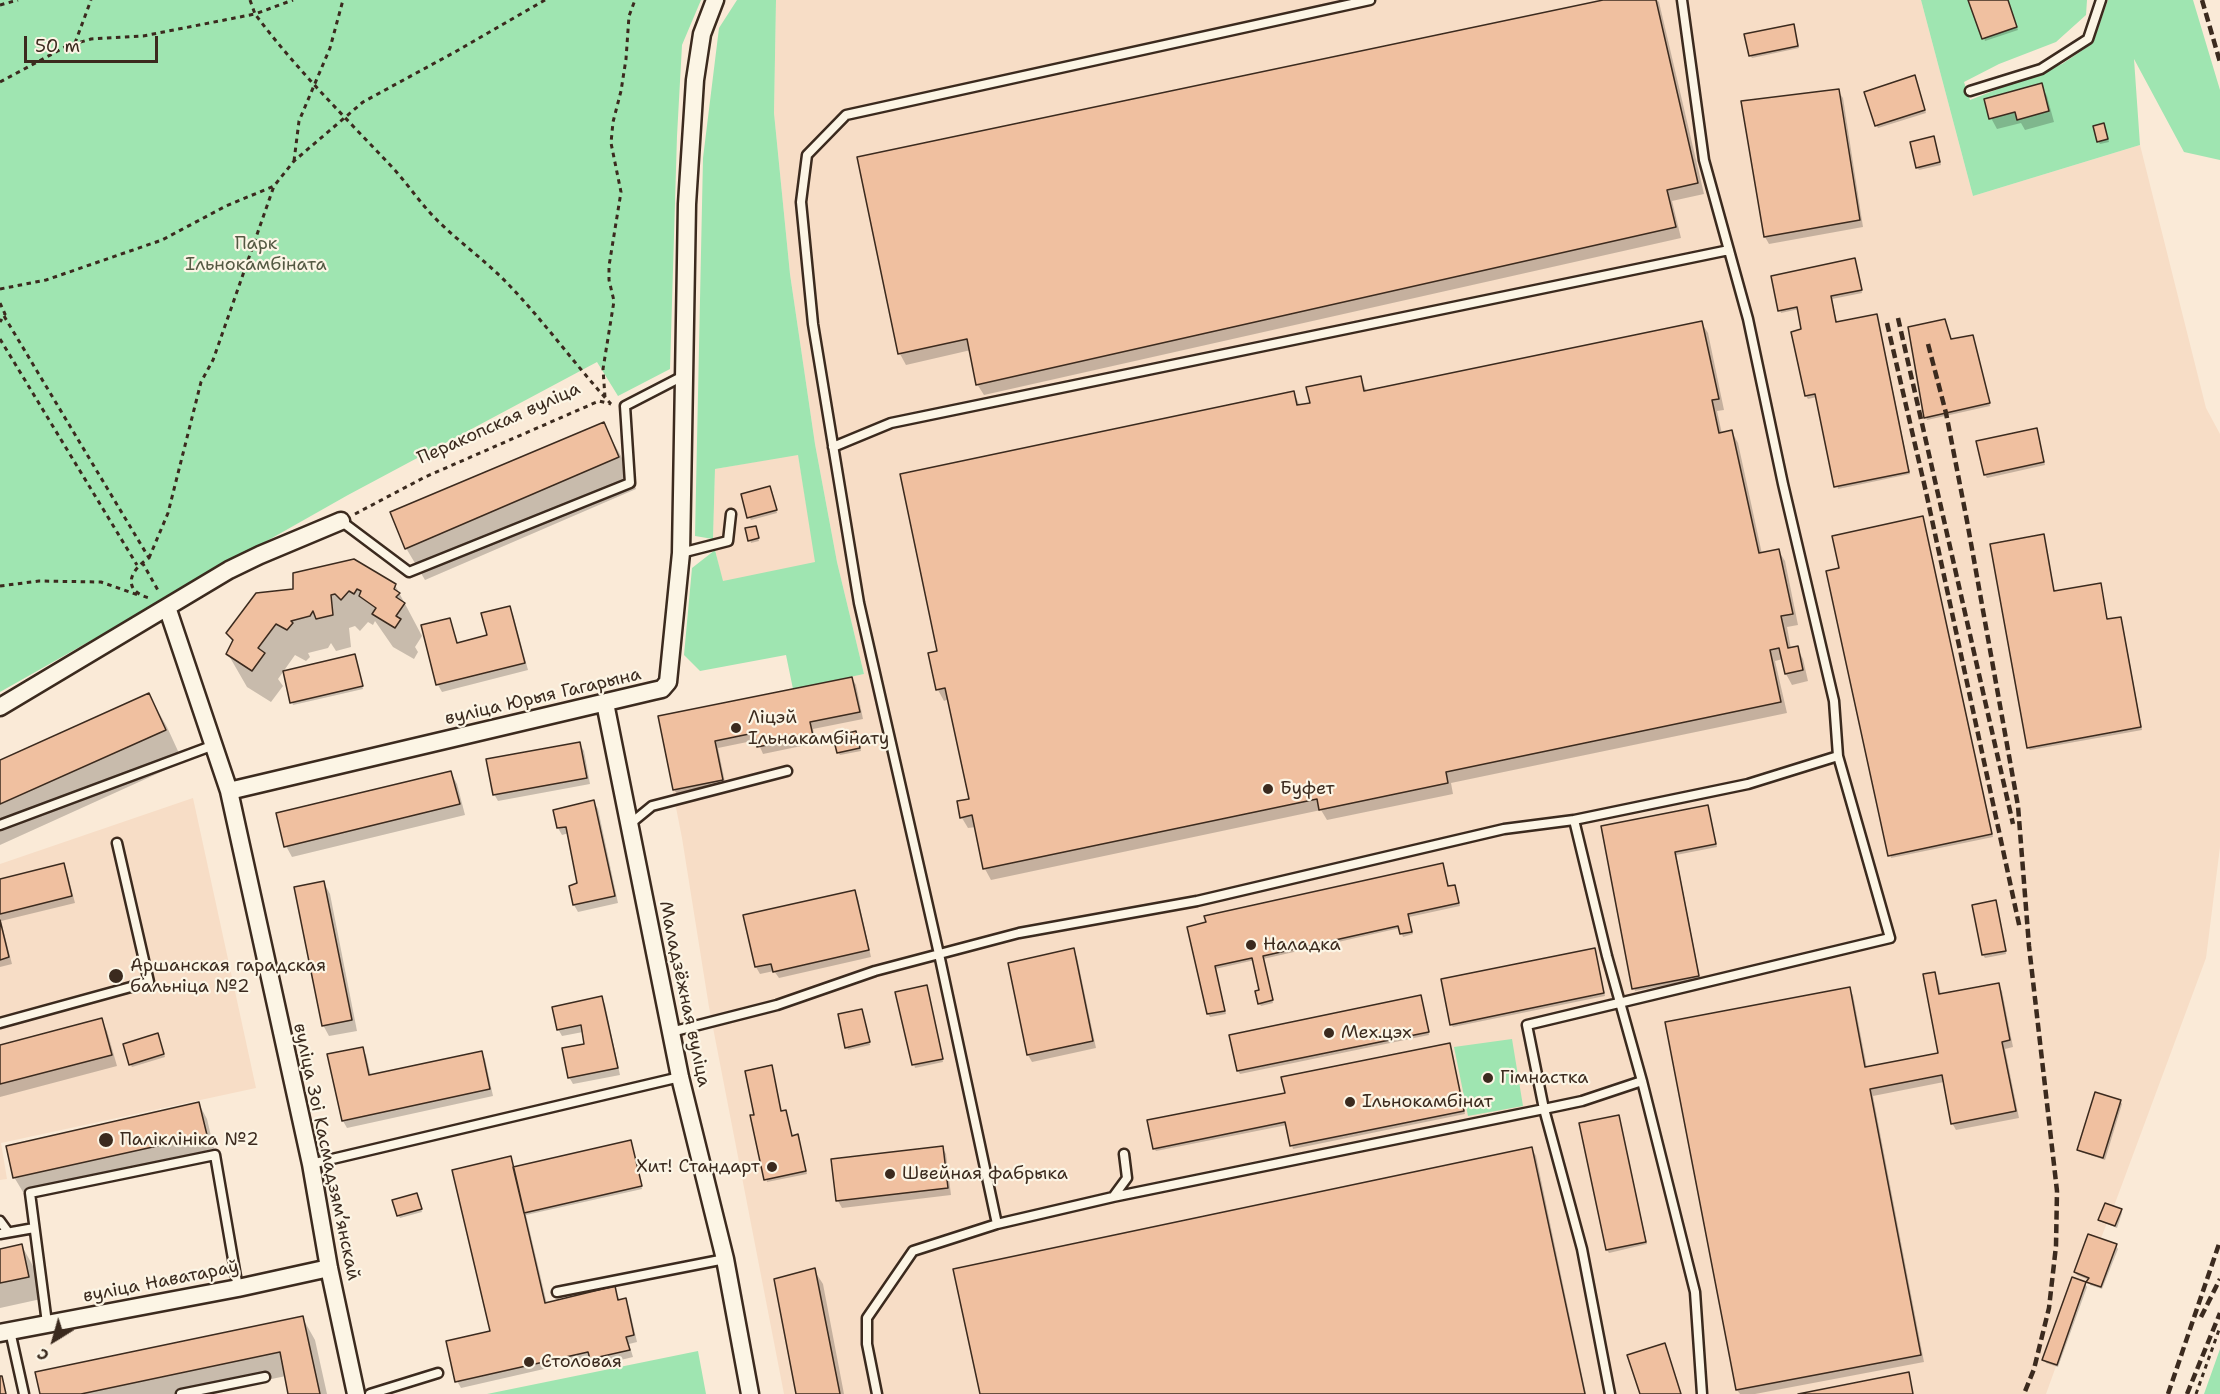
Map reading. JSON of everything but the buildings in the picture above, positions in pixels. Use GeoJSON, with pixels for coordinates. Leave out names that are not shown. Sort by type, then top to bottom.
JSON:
{"type":"FeatureCollection","features":[{"type":"Feature","properties":{"kind":"street"},"geometry":{"type":"LineString","coordinates":[[685,375],[687,204],[695,80],[702,34],[715,0]]}},
{"type":"Feature","properties":{"kind":"street","name":"вуліца Юрыя Гагарына"},"geometry":{"type":"LineString","coordinates":[[229,791],[662,689],[668,682],[681,553],[685,375]]}},
{"type":"Feature","properties":{"kind":"street"},"geometry":{"type":"LineString","coordinates":[[0,707],[166,607],[260,555],[341,521]]}},
{"type":"Feature","properties":{"kind":"street","name":"вуліца Зоі Касмадзямʼянскай"},"geometry":{"type":"LineString","coordinates":[[166,607],[229,791],[310,1164],[356,1394]]}},
{"type":"Feature","properties":{"kind":"street","name":"Маладзёжная вуліца"},"geometry":{"type":"LineString","coordinates":[[605,703],[680,1077],[732,1291],[750,1394]]}},
{"type":"Feature","properties":{"kind":"street","name":"вуліца Наватараў"},"geometry":{"type":"LineString","coordinates":[[5,1332],[238,1288],[329,1268]]}},
{"type":"Feature","properties":{"kind":"lane"},"geometry":{"type":"LineString","coordinates":[[997,1224],[939,954],[859,603],[813,324],[801,202],[807,155],[846,115],[1370,0]]}},
{"type":"Feature","properties":{"kind":"lane"},"geometry":{"type":"LineString","coordinates":[[1610,1394],[1582,1249],[1544,1109],[1527,1025],[1890,938],[1838,756],[1834,701],[1783,484],[1748,318],[1704,160],[1682,0]]}},
{"type":"Feature","properties":{"kind":"lane"},"geometry":{"type":"LineString","coordinates":[[1970,91],[2041,69],[2088,39],[2101,0]]}},
{"type":"Feature","properties":{"kind":"lane"},"geometry":{"type":"LineString","coordinates":[[833,447],[891,423],[1729,250]]}},
{"type":"Feature","properties":{"kind":"lane"},"geometry":{"type":"LineString","coordinates":[[341,521],[409,572],[630,483],[625,406],[685,375]]}},
{"type":"Feature","properties":{"kind":"lane"},"geometry":{"type":"LineString","coordinates":[[681,553],[728,541],[731,514]]}},
{"type":"Feature","properties":{"kind":"lane"},"geometry":{"type":"LineString","coordinates":[[0,825],[215,745]]}},
{"type":"Feature","properties":{"kind":"lane"},"geometry":{"type":"LineString","coordinates":[[671,1032],[777,1005],[875,971],[1019,933],[1197,901],[1504,829],[1574,820],[1748,784],[1838,756]]}},
{"type":"Feature","properties":{"kind":"lane"},"geometry":{"type":"LineString","coordinates":[[630,824],[652,806],[787,771]]}},
{"type":"Feature","properties":{"kind":"lane"},"geometry":{"type":"LineString","coordinates":[[1574,820],[1695,1292],[1702,1394]]}},
{"type":"Feature","properties":{"kind":"lane"},"geometry":{"type":"LineString","coordinates":[[0,1023],[149,982],[117,843]]}},
{"type":"Feature","properties":{"kind":"lane"},"geometry":{"type":"LineString","coordinates":[[310,1164],[680,1077]]}},
{"type":"Feature","properties":{"kind":"lane"},"geometry":{"type":"LineString","coordinates":[[877,1394],[867,1344],[867,1318],[913,1251],[997,1224],[1113,1197],[1582,1101],[1642,1081]]}},
{"type":"Feature","properties":{"kind":"lane"},"geometry":{"type":"LineString","coordinates":[[48,1323],[30,1193],[215,1155],[238,1288]]}},
{"type":"Feature","properties":{"kind":"lane"},"geometry":{"type":"LineString","coordinates":[[1113,1197],[1127,1178],[1124,1155]]}},
{"type":"Feature","properties":{"kind":"lane"},"geometry":{"type":"LineString","coordinates":[[0,1221],[4,1233],[34,1228]]}},
{"type":"Feature","properties":{"kind":"lane"},"geometry":{"type":"LineString","coordinates":[[557,1292],[725,1258]]}},
{"type":"Feature","properties":{"kind":"lane"},"geometry":{"type":"LineString","coordinates":[[5,1332],[24,1394]]}},
{"type":"Feature","properties":{"kind":"lane"},"geometry":{"type":"LineString","coordinates":[[370,1394],[438,1373]]}},
{"type":"Feature","properties":{"kind":"lane"},"geometry":{"type":"LineString","coordinates":[[181,1394],[265,1377]]}},
{"type":"Feature","properties":{"kind":"path"},"geometry":{"type":"LineString","coordinates":[[0,5],[18,0]]}},
{"type":"Feature","properties":{"kind":"path"},"geometry":{"type":"LineString","coordinates":[[75,44],[91,0]]}},
{"type":"Feature","properties":{"kind":"path"},"geometry":{"type":"LineString","coordinates":[[250,0],[255,14],[276,42],[393,168],[433,216],[470,252],[506,282],[552,331],[611,404]]}},
{"type":"Feature","properties":{"kind":"path"},"geometry":{"type":"LineString","coordinates":[[0,82],[67,46],[91,39],[142,36],[255,14],[293,0]]}},
{"type":"Feature","properties":{"kind":"path"},"geometry":{"type":"LineString","coordinates":[[294,161],[299,121],[330,48],[343,0]]}},
{"type":"Feature","properties":{"kind":"path"},"geometry":{"type":"LineString","coordinates":[[140,596],[132,587],[131,582],[137,565],[149,558],[168,513],[201,382],[213,360],[274,186],[294,161],[363,102],[545,0]]}},
{"type":"Feature","properties":{"kind":"path"},"geometry":{"type":"LineString","coordinates":[[605,397],[603,369],[614,301],[609,280],[609,266],[621,192],[611,142],[613,122],[623,80],[629,16],[635,0]]}},
{"type":"Feature","properties":{"kind":"path"},"geometry":{"type":"LineString","coordinates":[[0,289],[56,277],[162,240],[226,206],[274,186]]}},
{"type":"Feature","properties":{"kind":"path"},"geometry":{"type":"LineString","coordinates":[[0,303],[4,316],[149,558]]}},
{"type":"Feature","properties":{"kind":"path"},"geometry":{"type":"LineString","coordinates":[[0,322],[4,316]]}},
{"type":"Feature","properties":{"kind":"path"},"geometry":{"type":"LineString","coordinates":[[0,339],[137,565]]}},
{"type":"Feature","properties":{"kind":"path","name":"Перакопская вуліца"},"geometry":{"type":"LineString","coordinates":[[341,521],[425,477],[599,401],[625,406]]}},
{"type":"Feature","properties":{"kind":"path"},"geometry":{"type":"LineString","coordinates":[[142,562],[166,607]]}},
{"type":"Feature","properties":{"kind":"path"},"geometry":{"type":"LineString","coordinates":[[0,586],[39,580],[101,582],[166,607]]}},
{"type":"Feature","properties":{"kind":"path"},"geometry":{"type":"LineString","coordinates":[[2196,1394],[2220,1327]]}},
{"type":"Feature","properties":{"kind":"shaded area","name":"Ільнокамбінат"},"geometry":{"type":"Polygon","coordinates":[[[776,0],[1921,0],[1973,196],[2140,145],[2206,408],[2220,434],[2220,847],[2206,958],[2114,1206],[2122,1209],[2115,1226],[2107,1223],[2101,1238],[2117,1244],[2101,1287],[2086,1283],[2046,1394],[784,1394],[709,1007],[682,838],[658,716],[864,674],[837,562],[815,444],[790,274],[774,113],[776,0]]]}},
{"type":"Feature","properties":{"kind":"shaded area"},"geometry":{"type":"Polygon","coordinates":[[[798,454],[816,563],[722,582],[713,539],[715,469],[798,454]]]}},
{"type":"Feature","properties":{"kind":"shaded area","name":"Аршанская гарадская бальніца №2"},"geometry":{"type":"Polygon","coordinates":[[[193,798],[256,1088],[1,1143],[7,1179],[0,1180],[0,864],[193,798]]]}},
{"type":"Feature","properties":{"kind":"green space","name":"Парк Ільнокамбіната"},"geometry":{"type":"Polygon","coordinates":[[[0,0],[701,0],[682,45],[670,369],[618,396],[597,362],[348,495],[0,692],[0,0]]]}},
{"type":"Feature","properties":{"kind":"green space"},"geometry":{"type":"Polygon","coordinates":[[[737,0],[776,0],[774,113],[790,274],[815,444],[837,562],[864,674],[793,689],[786,655],[700,671],[684,655],[692,568],[715,550],[723,581],[815,562],[798,455],[715,469],[713,539],[695,536],[703,158],[719,28],[737,0]]]}},
{"type":"Feature","properties":{"kind":"green space"},"geometry":{"type":"Polygon","coordinates":[[[1921,0],[1968,0],[1982,39],[2017,27],[2008,0],[2087,0],[2086,15],[2056,42],[1999,64],[1964,82],[1970,100],[2062,64],[2093,43],[2108,0],[2193,0],[2220,90],[2220,160],[2184,152],[2134,59],[2140,145],[1973,196],[1921,0]]]}},
{"type":"Feature","properties":{"kind":"green space"},"geometry":{"type":"Polygon","coordinates":[[[1512,1039],[1523,1106],[1468,1116],[1454,1047],[1512,1039]]]}},
{"type":"Feature","properties":{"kind":"green space"},"geometry":{"type":"Polygon","coordinates":[[[2220,1349],[2220,1394],[2204,1394],[2220,1349]]]}},
{"type":"Feature","properties":{"kind":"green space"},"geometry":{"type":"Polygon","coordinates":[[[698,1351],[706,1394],[487,1394],[698,1351]]]}},
{"type":"Feature","properties":{"kind":"railway"},"geometry":{"type":"LineString","coordinates":[[2202,0],[2220,62]]}},
{"type":"Feature","properties":{"kind":"railway"},"geometry":{"type":"LineString","coordinates":[[1898,318],[2013,824]]}},
{"type":"Feature","properties":{"kind":"railway"},"geometry":{"type":"LineString","coordinates":[[1887,323],[1926,492],[2020,929]]}},
{"type":"Feature","properties":{"kind":"railway"},"geometry":{"type":"LineString","coordinates":[[1928,344],[1946,413],[2018,806],[2029,946],[2057,1191],[2056,1246],[2049,1308],[2034,1369],[2024,1394]]}},
{"type":"Feature","properties":{"kind":"railway"},"geometry":{"type":"LineString","coordinates":[[2168,1394],[2220,1241]]}},
{"type":"Feature","properties":{"kind":"railway"},"geometry":{"type":"LineString","coordinates":[[2201,1317],[2220,1279]]}},
{"type":"Feature","properties":{"kind":"railway"},"geometry":{"type":"LineString","coordinates":[[2187,1394],[2220,1313]]}},
{"type":"Feature","properties":{"kind":"place","name":"Ліцэй Ільнакамбінату"},"geometry":{"type":"Point","coordinates":[736,728]}},
{"type":"Feature","properties":{"kind":"place","name":"Буфет"},"geometry":{"type":"Point","coordinates":[1268,789]}},
{"type":"Feature","properties":{"kind":"place","name":"Наладка"},"geometry":{"type":"Point","coordinates":[1251,945]}},
{"type":"Feature","properties":{"kind":"place","name":"Аршанская гарадская бальніца №2"},"geometry":{"type":"Point","coordinates":[116,976]}},
{"type":"Feature","properties":{"kind":"place","name":"Мех.цэх"},"geometry":{"type":"Point","coordinates":[1329,1033]}},
{"type":"Feature","properties":{"kind":"place","name":"Гімнастка"},"geometry":{"type":"Point","coordinates":[1488,1078]}},
{"type":"Feature","properties":{"kind":"place","name":"Ільнокамбінат"},"geometry":{"type":"Point","coordinates":[1350,1102]}},
{"type":"Feature","properties":{"kind":"place","name":"Паліклініка №2"},"geometry":{"type":"Point","coordinates":[106,1140]}},
{"type":"Feature","properties":{"kind":"place","name":"Хит! Стандарт"},"geometry":{"type":"Point","coordinates":[772,1167]}},
{"type":"Feature","properties":{"kind":"place","name":"Швейная фабрыка"},"geometry":{"type":"Point","coordinates":[890,1174]}},
{"type":"Feature","properties":{"kind":"place","name":"Столовая"},"geometry":{"type":"Point","coordinates":[529,1362]}}]}
